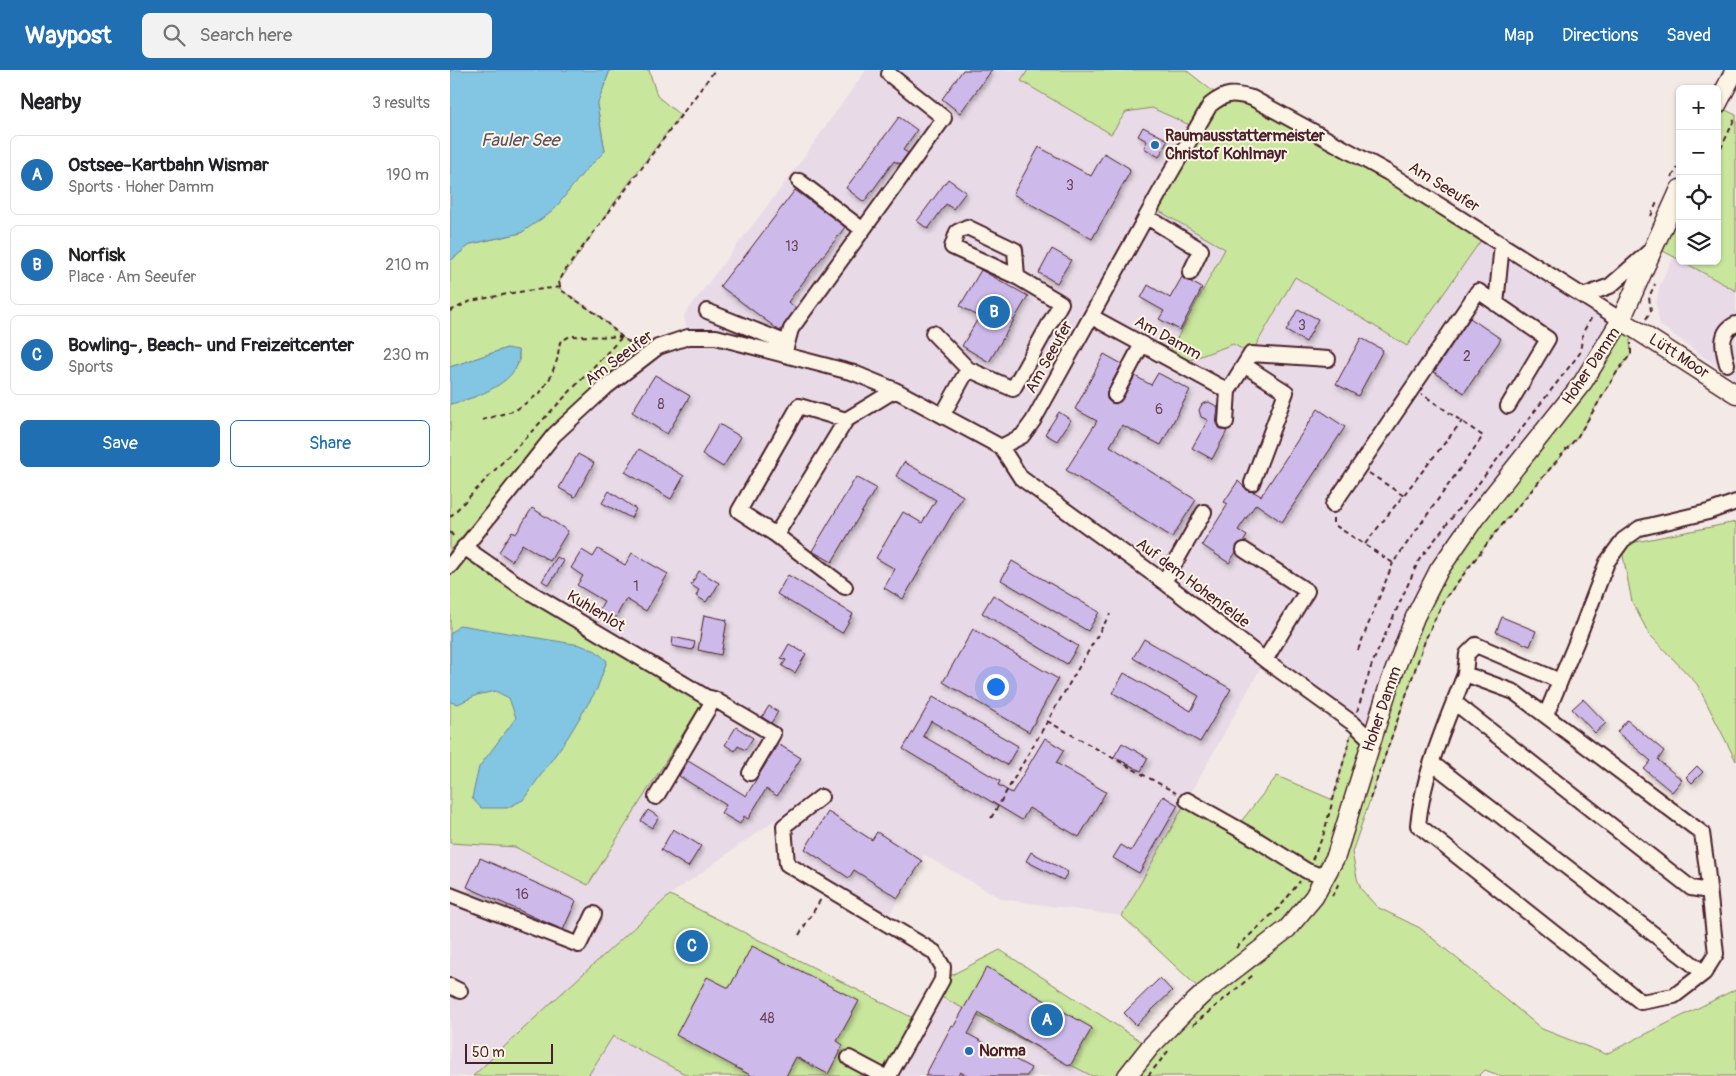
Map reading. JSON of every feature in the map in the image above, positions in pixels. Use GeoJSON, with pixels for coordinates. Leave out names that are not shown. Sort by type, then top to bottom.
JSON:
{"type":"FeatureCollection","features":[{"type":"Feature","properties":{"kind":"main road"},"geometry":{"type":"LineString","coordinates":[[1721,98],[1735,70]]}},
{"type":"Feature","properties":{"kind":"main road","name":"Hoher Damm"},"geometry":{"type":"LineString","coordinates":[[1127,1076],[1150,1047],[1204,993],[1287,928],[1314,897],[1332,880],[1336,856],[1371,740],[1389,685],[1415,618],[1439,570],[1475,518],[1583,382],[1621,320],[1654,247],[1674,186]]}},
{"type":"Feature","properties":{"kind":"main road","name":"Lütt Moor"},"geometry":{"type":"LineString","coordinates":[[1621,320],[1736,394]]}},
{"type":"Feature","properties":{"kind":"street"},"geometry":{"type":"LineString","coordinates":[[707,311],[786,349],[791,329],[944,118],[889,74]]}},
{"type":"Feature","properties":{"kind":"street","name":"Am Seeufer"},"geometry":{"type":"LineString","coordinates":[[450,566],[554,434],[606,387],[658,347],[688,337],[716,337],[786,349],[896,390],[1001,447],[1022,436],[1033,421],[1210,105],[1220,97],[1234,93],[1252,98],[1378,168],[1621,320]]}},
{"type":"Feature","properties":{"kind":"street"},"geometry":{"type":"LineString","coordinates":[[799,181],[863,230]]}},
{"type":"Feature","properties":{"kind":"street"},"geometry":{"type":"LineString","coordinates":[[1147,217],[1201,250],[1190,273]]}},
{"type":"Feature","properties":{"kind":"street"},"geometry":{"type":"LineString","coordinates":[[932,333],[968,369],[1013,388],[1061,303],[1017,277],[952,247],[957,232],[967,227],[1015,250],[1017,277]]}},
{"type":"Feature","properties":{"kind":"street"},"geometry":{"type":"LineString","coordinates":[[1496,304],[1502,244]]}},
{"type":"Feature","properties":{"kind":"street"},"geometry":{"type":"LineString","coordinates":[[1582,296],[1610,286],[1654,247]]}},
{"type":"Feature","properties":{"kind":"street"},"geometry":{"type":"LineString","coordinates":[[1333,505],[1478,291],[1548,338],[1508,406]]}},
{"type":"Feature","properties":{"kind":"street","name":"Am Damm"},"geometry":{"type":"LineString","coordinates":[[1092,316],[1228,391]]}},
{"type":"Feature","properties":{"kind":"street"},"geometry":{"type":"LineString","coordinates":[[1712,378],[1731,359],[1722,342],[1725,333],[1736,324]]}},
{"type":"Feature","properties":{"kind":"street"},"geometry":{"type":"LineString","coordinates":[[1115,395],[1142,344]]}},
{"type":"Feature","properties":{"kind":"street"},"geometry":{"type":"LineString","coordinates":[[1226,422],[1228,391],[1252,354],[1328,359]]}},
{"type":"Feature","properties":{"kind":"street"},"geometry":{"type":"LineString","coordinates":[[1244,365],[1286,392],[1252,483]]}},
{"type":"Feature","properties":{"kind":"street"},"geometry":{"type":"LineString","coordinates":[[943,414],[968,369]]}},
{"type":"Feature","properties":{"kind":"street"},"geometry":{"type":"LineString","coordinates":[[776,535],[846,420],[896,390]]}},
{"type":"Feature","properties":{"kind":"street"},"geometry":{"type":"LineString","coordinates":[[845,587],[776,535],[739,511],[799,406],[846,420]]}},
{"type":"Feature","properties":{"kind":"street","name":"Auf dem Hohenfelde"},"geometry":{"type":"LineString","coordinates":[[1001,447],[1021,478],[1354,724],[1371,740]]}},
{"type":"Feature","properties":{"kind":"street"},"geometry":{"type":"LineString","coordinates":[[1546,715],[1607,562],[1623,540],[1640,528],[1708,512],[1736,502]]}},
{"type":"Feature","properties":{"kind":"street"},"geometry":{"type":"LineString","coordinates":[[1164,582],[1204,512]]}},
{"type":"Feature","properties":{"kind":"street","name":"Kuhlenlot"},"geometry":{"type":"LineString","coordinates":[[464,547],[523,588],[706,697],[714,699],[773,734],[750,773]]}},
{"type":"Feature","properties":{"kind":"street"},"geometry":{"type":"LineString","coordinates":[[1244,550],[1307,591],[1265,660]]}},
{"type":"Feature","properties":{"kind":"street"},"geometry":{"type":"LineString","coordinates":[[1465,674],[1514,692],[1702,833],[1716,954],[1704,973],[1674,996],[1641,1002],[1418,825],[1420,800],[1465,674],[1468,654],[1476,645],[1560,680]]}},
{"type":"Feature","properties":{"kind":"street"},"geometry":{"type":"LineString","coordinates":[[656,797],[714,699]]}},
{"type":"Feature","properties":{"kind":"street"},"geometry":{"type":"LineString","coordinates":[[1454,702],[1691,888],[1709,891]]}},
{"type":"Feature","properties":{"kind":"street"},"geometry":{"type":"LineString","coordinates":[[1432,763],[1704,973]]}},
{"type":"Feature","properties":{"kind":"street"},"geometry":{"type":"LineString","coordinates":[[821,797],[784,826],[787,864],[934,952],[943,967],[942,980],[889,1076]]}},
{"type":"Feature","properties":{"kind":"street"},"geometry":{"type":"LineString","coordinates":[[1187,800],[1251,836],[1307,871],[1332,880]]}},
{"type":"Feature","properties":{"kind":"street"},"geometry":{"type":"LineString","coordinates":[[450,895],[579,945],[594,914]]}},
{"type":"Feature","properties":{"kind":"street"},"geometry":{"type":"LineString","coordinates":[[848,1058],[883,1076]]}},
{"type":"Feature","properties":{"kind":"path"},"geometry":{"type":"LineString","coordinates":[[647,355],[622,337],[598,315],[561,290],[559,282],[564,272],[715,70]]}},
{"type":"Feature","properties":{"kind":"path"},"geometry":{"type":"LineString","coordinates":[[1721,149],[1736,116]]}},
{"type":"Feature","properties":{"kind":"path"},"geometry":{"type":"LineString","coordinates":[[1650,218],[1659,198]]}},
{"type":"Feature","properties":{"kind":"path"},"geometry":{"type":"LineString","coordinates":[[1368,805],[1426,638],[1444,600],[1496,532],[1578,436],[1617,372],[1631,354],[1630,340],[1651,311],[1649,297],[1656,280]]}},
{"type":"Feature","properties":{"kind":"path"},"geometry":{"type":"LineString","coordinates":[[450,311],[471,301],[518,292],[560,288]]}},
{"type":"Feature","properties":{"kind":"path"},"geometry":{"type":"LineString","coordinates":[[482,420],[516,410],[540,392],[550,378],[557,360],[560,342],[570,336],[622,337]]}},
{"type":"Feature","properties":{"kind":"path"},"geometry":{"type":"LineString","coordinates":[[450,517],[622,337]]}},
{"type":"Feature","properties":{"kind":"path"},"geometry":{"type":"LineString","coordinates":[[1358,650],[1393,563],[1483,436],[1412,387]]}},
{"type":"Feature","properties":{"kind":"path"},"geometry":{"type":"LineString","coordinates":[[1365,544],[1462,421]]}},
{"type":"Feature","properties":{"kind":"path"},"geometry":{"type":"LineString","coordinates":[[1359,466],[1404,496]]}},
{"type":"Feature","properties":{"kind":"path"},"geometry":{"type":"LineString","coordinates":[[1333,505],[1333,524],[1393,563]]}},
{"type":"Feature","properties":{"kind":"path"},"geometry":{"type":"LineString","coordinates":[[991,818],[1110,614]]}},
{"type":"Feature","properties":{"kind":"path"},"geometry":{"type":"LineString","coordinates":[[1047,721],[1187,800]]}},
{"type":"Feature","properties":{"kind":"path"},"geometry":{"type":"LineString","coordinates":[[1331,898],[1332,880]]}},
{"type":"Feature","properties":{"kind":"path"},"geometry":{"type":"LineString","coordinates":[[799,935],[828,888]]}},
{"type":"Feature","properties":{"kind":"path"},"geometry":{"type":"LineString","coordinates":[[1189,1028],[1256,973]]}},
{"type":"Feature","properties":{"kind":"path"},"geometry":{"type":"LineString","coordinates":[[1148,1076],[1170,1048]]}},
{"type":"Feature","properties":{"kind":"shaded area"},"geometry":{"type":"Polygon","coordinates":[[[866,70],[1028,70],[1021,81],[1111,134],[1126,112],[1152,108],[1196,128],[1225,249],[1167,357],[1179,364],[1233,344],[1252,354],[1295,277],[1407,346],[1486,233],[1621,320],[1475,518],[1371,740],[1265,660],[1122,916],[1002,899],[924,855],[885,922],[787,864],[782,815],[670,895],[473,1076],[450,1076],[450,843],[515,847],[589,885],[464,547],[554,435],[658,347],[688,337],[684,315],[793,172],[866,70]]]}},
{"type":"Feature","properties":{"kind":"shaded area"},"geometry":{"type":"Polygon","coordinates":[[[1736,128],[1736,380],[1660,325],[1656,304],[1659,287],[1676,251],[1676,265],[1721,265],[1721,233],[1736,128]]]}},
{"type":"Feature","properties":{"kind":"shaded area"},"geometry":{"type":"Polygon","coordinates":[[[934,993],[1092,1076],[889,1076],[934,993]]]}},
{"type":"Feature","properties":{"kind":"shaded area"},"geometry":{"type":"Polygon","coordinates":[[[613,1036],[690,1076],[588,1076],[613,1036]]]}},
{"type":"Feature","properties":{"kind":"green space"},"geometry":{"type":"Polygon","coordinates":[[[610,70],[649,70],[657,96],[680,115],[620,195],[559,282],[561,290],[598,315],[622,337],[647,355],[554,435],[464,547],[706,697],[588,885],[515,847],[450,843],[450,404],[477,396],[515,369],[519,361],[519,352],[507,348],[450,367],[450,261],[471,244],[521,233],[605,151],[597,105],[610,70]]]}},
{"type":"Feature","properties":{"kind":"green space"},"geometry":{"type":"Polygon","coordinates":[[[1028,70],[1186,70],[1220,97],[1234,93],[1486,233],[1407,346],[1295,277],[1251,354],[1233,344],[1179,364],[1167,357],[1225,249],[1152,207],[1196,128],[1152,108],[1126,112],[1111,134],[1021,81],[1028,70]]]}},
{"type":"Feature","properties":{"kind":"green space"},"geometry":{"type":"Polygon","coordinates":[[[1721,108],[1736,115],[1736,291],[1689,265],[1721,265],[1721,108]]]}},
{"type":"Feature","properties":{"kind":"green space"},"geometry":{"type":"Polygon","coordinates":[[[1676,219],[1676,258],[1663,251],[1676,219]]]}},
{"type":"Feature","properties":{"kind":"green space"},"geometry":{"type":"Polygon","coordinates":[[[1621,320],[1639,330],[1630,340],[1631,354],[1617,372],[1578,436],[1496,532],[1444,600],[1426,638],[1352,852],[1361,889],[1377,907],[1420,928],[1542,1029],[1606,1054],[1736,989],[1736,1076],[1501,1076],[1485,1070],[1479,1076],[1092,1076],[934,993],[942,980],[1000,950],[1150,1047],[1204,993],[1122,916],[1187,800],[1236,828],[1277,776],[1333,800],[1354,724],[1371,739],[1415,617],[1621,320]]]}},
{"type":"Feature","properties":{"kind":"green space"},"geometry":{"type":"Polygon","coordinates":[[[1736,522],[1736,761],[1697,684],[1649,634],[1632,602],[1621,545],[1736,522]]]}},
{"type":"Feature","properties":{"kind":"green space"},"geometry":{"type":"Polygon","coordinates":[[[670,895],[919,1021],[889,1076],[689,1076],[613,1036],[588,1076],[473,1076],[670,895]]]}},
{"type":"Feature","properties":{"kind":"water","name":"Fauler See"},"geometry":{"type":"Polygon","coordinates":[[[450,70],[610,70],[597,105],[605,151],[583,173],[553,211],[521,233],[471,244],[450,261],[450,70]]]}},
{"type":"Feature","properties":{"kind":"water"},"geometry":{"type":"Polygon","coordinates":[[[507,348],[518,350],[519,361],[514,371],[506,379],[484,393],[450,404],[450,367],[507,348]]]}},
{"type":"Feature","properties":{"kind":"water"},"geometry":{"type":"Polygon","coordinates":[[[460,625],[580,645],[596,651],[607,661],[597,689],[568,737],[523,800],[507,808],[481,808],[472,798],[479,767],[516,718],[509,698],[495,691],[477,695],[458,704],[450,702],[450,634],[460,625]]]}},
{"type":"Feature","properties":{"kind":"building"},"geometry":{"type":"Polygon","coordinates":[[[963,70],[992,70],[960,113],[942,99],[963,70]]]}},
{"type":"Feature","properties":{"kind":"building"},"geometry":{"type":"Polygon","coordinates":[[[899,117],[917,130],[903,150],[908,153],[900,164],[894,161],[864,202],[846,188],[899,117]]]}},
{"type":"Feature","properties":{"kind":"building","name":"Raumausstattermeister Christof Kohlmayr"},"geometry":{"type":"Polygon","coordinates":[[[1143,127],[1168,140],[1159,157],[1144,148],[1147,141],[1138,136],[1143,127]]]}},
{"type":"Feature","properties":{"kind":"building"},"geometry":{"type":"Polygon","coordinates":[[[1039,147],[1091,176],[1104,153],[1129,168],[1130,172],[1092,239],[1013,194],[1039,147]]]}},
{"type":"Feature","properties":{"kind":"building"},"geometry":{"type":"Polygon","coordinates":[[[948,179],[966,192],[953,209],[946,204],[928,229],[917,221],[948,179]]]}},
{"type":"Feature","properties":{"kind":"building"},"geometry":{"type":"Polygon","coordinates":[[[795,190],[845,227],[788,302],[796,308],[780,331],[720,286],[795,190]]]}},
{"type":"Feature","properties":{"kind":"building"},"geometry":{"type":"Polygon","coordinates":[[[1052,249],[1071,260],[1057,283],[1039,273],[1052,249]]]}},
{"type":"Feature","properties":{"kind":"building"},"geometry":{"type":"Polygon","coordinates":[[[981,270],[1028,296],[989,362],[962,346],[979,317],[960,306],[981,270]]]}},
{"type":"Feature","properties":{"kind":"building"},"geometry":{"type":"Polygon","coordinates":[[[1182,277],[1202,288],[1180,330],[1159,319],[1164,311],[1141,298],[1148,285],[1170,298],[1182,277]]]}},
{"type":"Feature","properties":{"kind":"building"},"geometry":{"type":"Polygon","coordinates":[[[1298,309],[1318,319],[1306,342],[1286,331],[1298,309]]]}},
{"type":"Feature","properties":{"kind":"building"},"geometry":{"type":"Polygon","coordinates":[[[1470,318],[1501,339],[1464,393],[1434,372],[1470,318]]]}},
{"type":"Feature","properties":{"kind":"building"},"geometry":{"type":"Polygon","coordinates":[[[1361,338],[1383,350],[1358,396],[1336,384],[1361,338]]]}},
{"type":"Feature","properties":{"kind":"building"},"geometry":{"type":"Polygon","coordinates":[[[1104,354],[1122,364],[1107,391],[1107,399],[1111,403],[1116,404],[1122,399],[1135,376],[1151,385],[1158,373],[1190,390],[1161,445],[1122,425],[1110,446],[1196,500],[1172,537],[1066,470],[1097,421],[1075,409],[1104,354]]]}},
{"type":"Feature","properties":{"kind":"building"},"geometry":{"type":"Polygon","coordinates":[[[655,375],[690,396],[667,434],[632,412],[655,375]]]}},
{"type":"Feature","properties":{"kind":"building"},"geometry":{"type":"Polygon","coordinates":[[[1209,402],[1218,407],[1216,425],[1222,430],[1227,431],[1212,459],[1192,448],[1208,420],[1201,417],[1199,410],[1202,404],[1209,402]]]}},
{"type":"Feature","properties":{"kind":"building"},"geometry":{"type":"Polygon","coordinates":[[[1318,409],[1345,427],[1282,522],[1256,504],[1238,530],[1247,536],[1243,542],[1237,545],[1236,552],[1229,563],[1202,545],[1228,504],[1224,502],[1238,481],[1248,491],[1261,496],[1318,409]]]}},
{"type":"Feature","properties":{"kind":"building"},"geometry":{"type":"Polygon","coordinates":[[[1059,412],[1071,420],[1057,441],[1045,434],[1059,412]]]}},
{"type":"Feature","properties":{"kind":"building"},"geometry":{"type":"Polygon","coordinates":[[[719,424],[741,437],[723,467],[702,454],[719,424]]]}},
{"type":"Feature","properties":{"kind":"building"},"geometry":{"type":"Polygon","coordinates":[[[639,449],[684,476],[671,499],[625,472],[639,449]]]}},
{"type":"Feature","properties":{"kind":"building"},"geometry":{"type":"Polygon","coordinates":[[[578,454],[594,463],[575,497],[559,488],[578,454]]]}},
{"type":"Feature","properties":{"kind":"building"},"geometry":{"type":"Polygon","coordinates":[[[904,462],[963,496],[903,599],[884,588],[895,569],[876,558],[903,512],[922,523],[936,500],[896,476],[904,462]]]}},
{"type":"Feature","properties":{"kind":"building"},"geometry":{"type":"Polygon","coordinates":[[[856,477],[876,488],[832,562],[812,551],[856,477]]]}},
{"type":"Feature","properties":{"kind":"building"},"geometry":{"type":"Polygon","coordinates":[[[609,491],[636,509],[631,518],[602,503],[609,491]]]}},
{"type":"Feature","properties":{"kind":"building"},"geometry":{"type":"Polygon","coordinates":[[[532,508],[568,531],[550,561],[522,544],[512,561],[499,552],[512,531],[516,534],[532,508]]]}},
{"type":"Feature","properties":{"kind":"building"},"geometry":{"type":"Polygon","coordinates":[[[598,549],[625,565],[632,553],[668,574],[646,611],[626,599],[613,622],[597,613],[604,601],[577,585],[583,576],[571,568],[582,550],[593,557],[598,549]]]}},
{"type":"Feature","properties":{"kind":"building"},"geometry":{"type":"Polygon","coordinates":[[[557,557],[564,561],[549,585],[542,581],[557,557]]]}},
{"type":"Feature","properties":{"kind":"building"},"geometry":{"type":"Polygon","coordinates":[[[1012,561],[1099,612],[1088,631],[1001,580],[1012,561]]]}},
{"type":"Feature","properties":{"kind":"building"},"geometry":{"type":"Polygon","coordinates":[[[699,571],[719,583],[706,602],[696,596],[699,590],[691,585],[699,571]]]}},
{"type":"Feature","properties":{"kind":"building"},"geometry":{"type":"Polygon","coordinates":[[[788,575],[853,614],[842,633],[777,594],[788,575]]]}},
{"type":"Feature","properties":{"kind":"building"},"geometry":{"type":"Polygon","coordinates":[[[993,595],[1078,646],[1067,664],[982,613],[993,595]]]}},
{"type":"Feature","properties":{"kind":"building"},"geometry":{"type":"Polygon","coordinates":[[[704,615],[727,620],[721,655],[698,650],[704,615]]]}},
{"type":"Feature","properties":{"kind":"building"},"geometry":{"type":"Polygon","coordinates":[[[1502,617],[1536,631],[1530,646],[1496,632],[1502,617]]]}},
{"type":"Feature","properties":{"kind":"building"},"geometry":{"type":"Polygon","coordinates":[[[973,629],[1058,679],[1029,732],[943,682],[973,629]]]}},
{"type":"Feature","properties":{"kind":"building"},"geometry":{"type":"Polygon","coordinates":[[[673,637],[695,642],[693,650],[672,646],[673,637]]]}},
{"type":"Feature","properties":{"kind":"building"},"geometry":{"type":"Polygon","coordinates":[[[1144,639],[1231,689],[1200,742],[1113,693],[1124,673],[1191,711],[1199,696],[1133,658],[1144,639]]]}},
{"type":"Feature","properties":{"kind":"building"},"geometry":{"type":"Polygon","coordinates":[[[789,644],[806,654],[795,673],[782,666],[786,660],[781,658],[789,644]]]}},
{"type":"Feature","properties":{"kind":"building"},"geometry":{"type":"Polygon","coordinates":[[[933,697],[1018,746],[1007,765],[931,721],[923,736],[1000,781],[998,785],[1012,793],[1045,738],[1064,750],[1056,763],[1106,792],[1079,837],[1029,808],[1022,820],[903,749],[933,697]]]}},
{"type":"Feature","properties":{"kind":"building"},"geometry":{"type":"Polygon","coordinates":[[[1583,699],[1606,723],[1595,733],[1572,709],[1583,699]]]}},
{"type":"Feature","properties":{"kind":"building"},"geometry":{"type":"Polygon","coordinates":[[[769,706],[778,712],[771,723],[762,717],[769,706]]]}},
{"type":"Feature","properties":{"kind":"building"},"geometry":{"type":"Polygon","coordinates":[[[1627,720],[1664,751],[1658,760],[1682,780],[1672,792],[1644,769],[1651,761],[1617,732],[1627,720]]]}},
{"type":"Feature","properties":{"kind":"building"},"geometry":{"type":"Polygon","coordinates":[[[736,727],[753,738],[745,750],[738,746],[735,751],[725,745],[736,727]]]}},
{"type":"Feature","properties":{"kind":"building"},"geometry":{"type":"Polygon","coordinates":[[[1122,743],[1148,758],[1141,771],[1114,757],[1122,743]]]}},
{"type":"Feature","properties":{"kind":"building"},"geometry":{"type":"Polygon","coordinates":[[[778,744],[801,758],[777,796],[766,789],[748,819],[744,816],[740,824],[721,813],[726,805],[679,776],[688,761],[746,796],[778,744]]]}},
{"type":"Feature","properties":{"kind":"building"},"geometry":{"type":"Polygon","coordinates":[[[1697,766],[1703,772],[1692,783],[1686,777],[1697,766]]]}},
{"type":"Feature","properties":{"kind":"building"},"geometry":{"type":"Polygon","coordinates":[[[1163,796],[1178,805],[1139,873],[1113,858],[1121,845],[1131,851],[1163,796]]]}},
{"type":"Feature","properties":{"kind":"building"},"geometry":{"type":"Polygon","coordinates":[[[648,810],[659,817],[652,828],[641,821],[648,810]]]}},
{"type":"Feature","properties":{"kind":"building"},"geometry":{"type":"Polygon","coordinates":[[[828,812],[872,840],[877,832],[922,861],[898,898],[854,870],[849,878],[805,849],[828,812]]]}},
{"type":"Feature","properties":{"kind":"building"},"geometry":{"type":"Polygon","coordinates":[[[673,829],[701,846],[688,867],[661,850],[673,829]]]}},
{"type":"Feature","properties":{"kind":"building"},"geometry":{"type":"Polygon","coordinates":[[[1031,852],[1068,872],[1063,880],[1026,861],[1031,852]]]}},
{"type":"Feature","properties":{"kind":"building"},"geometry":{"type":"Polygon","coordinates":[[[480,858],[576,901],[563,930],[467,887],[480,858]]]}},
{"type":"Feature","properties":{"kind":"building"},"geometry":{"type":"Polygon","coordinates":[[[752,946],[859,1001],[837,1041],[843,1045],[828,1074],[796,1057],[786,1076],[752,1076],[676,1035],[707,977],[729,988],[752,946]]]}},
{"type":"Feature","properties":{"kind":"building"},"geometry":{"type":"Polygon","coordinates":[[[987,967],[1092,1028],[1070,1066],[979,1013],[968,1034],[1031,1068],[1027,1076],[968,1076],[960,1072],[958,1076],[925,1076],[952,1025],[954,1026],[987,967]]]}},
{"type":"Feature","properties":{"kind":"building"},"geometry":{"type":"Polygon","coordinates":[[[1160,978],[1172,991],[1136,1025],[1124,1013],[1160,978]]]}},
{"type":"Feature","properties":{"kind":"place","name":"Raumausstattermeister Christof Kohlmayr"},"geometry":{"type":"Point","coordinates":[1155,145]}},
{"type":"Feature","properties":{"kind":"place","name":"Norfisk"},"geometry":{"type":"Point","coordinates":[994,312]}},
{"type":"Feature","properties":{"kind":"place","name":"Bowling-, Beach- und Freizeitcenter"},"geometry":{"type":"Point","coordinates":[692,946]}},
{"type":"Feature","properties":{"kind":"place","name":"Ostsee-Kartbahn Wismar"},"geometry":{"type":"Point","coordinates":[1047,1020]}},
{"type":"Feature","properties":{"kind":"place","name":"Norma"},"geometry":{"type":"Point","coordinates":[969,1051]}}]}
